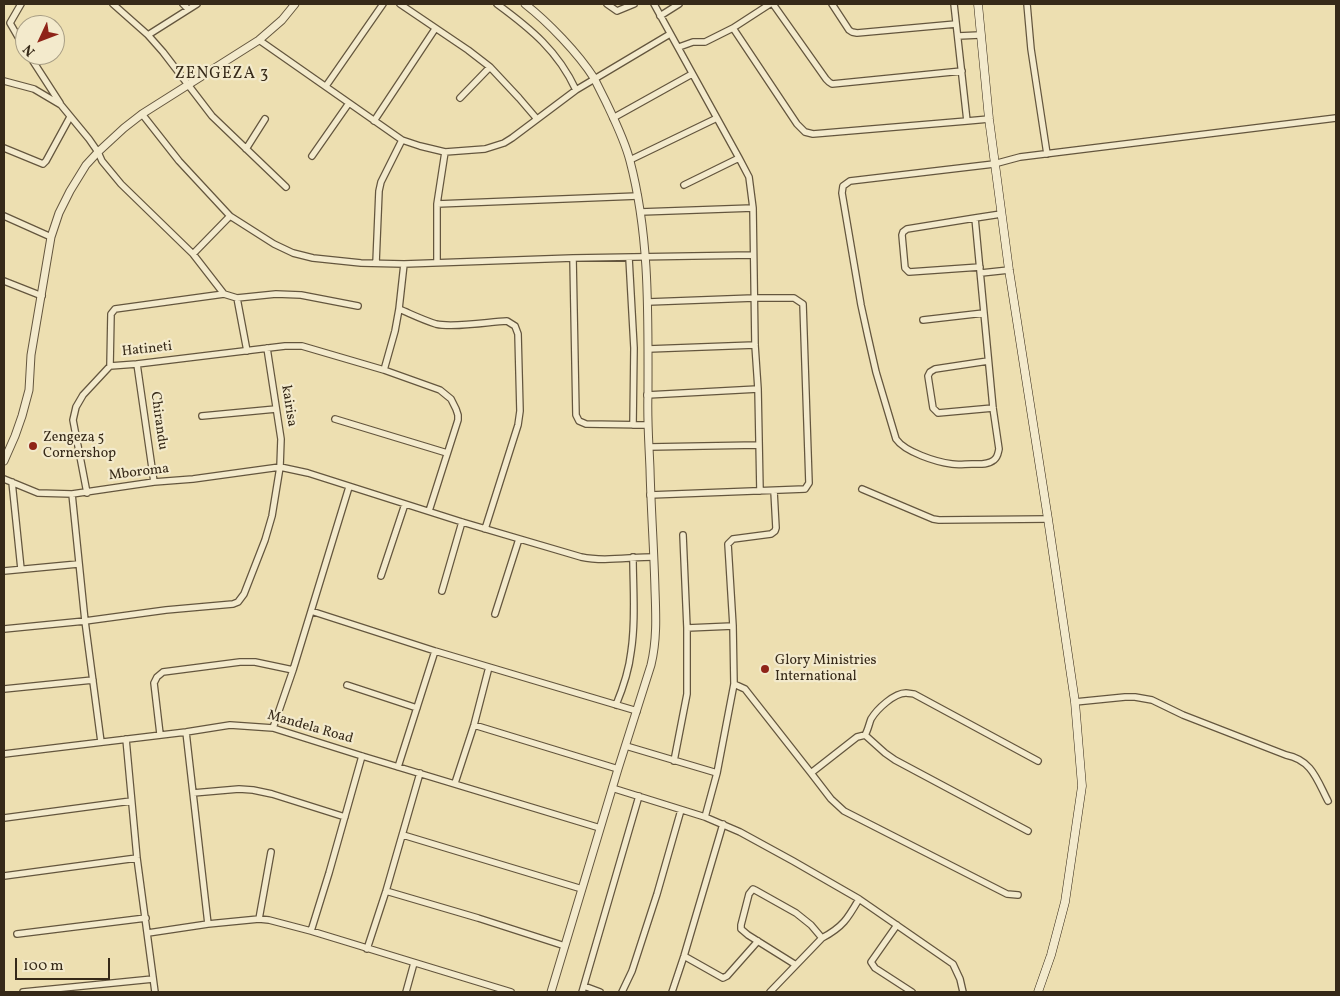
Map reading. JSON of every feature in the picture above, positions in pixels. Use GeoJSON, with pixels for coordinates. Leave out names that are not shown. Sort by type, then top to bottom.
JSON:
{"type":"FeatureCollection","features":[{"type":"Feature","properties":{"kind":"main road"},"geometry":{"type":"LineString","coordinates":[[978,4],[994,164],[1075,702],[1082,786],[1065,902],[1051,955],[1038,992]]}},
{"type":"Feature","properties":{"kind":"street"},"geometry":{"type":"LineString","coordinates":[[15,32],[10,23],[21,4]]}},
{"type":"Feature","properties":{"kind":"street"},"geometry":{"type":"LineString","coordinates":[[113,4],[148,35],[212,116],[286,187]]}},
{"type":"Feature","properties":{"kind":"street"},"geometry":{"type":"LineString","coordinates":[[183,4],[188,9]]}},
{"type":"Feature","properties":{"kind":"street"},"geometry":{"type":"LineString","coordinates":[[148,35],[197,4]]}},
{"type":"Feature","properties":{"kind":"street"},"geometry":{"type":"LineString","coordinates":[[4,461],[18,429],[29,390],[31,356],[51,237],[59,213],[86,165],[124,128],[142,114],[259,40],[282,20],[295,4]]}},
{"type":"Feature","properties":{"kind":"street"},"geometry":{"type":"LineString","coordinates":[[326,86],[383,4]]}},
{"type":"Feature","properties":{"kind":"street"},"geometry":{"type":"LineString","coordinates":[[400,4],[490,67],[537,119]]}},
{"type":"Feature","properties":{"kind":"street"},"geometry":{"type":"LineString","coordinates":[[498,4],[525,24],[544,42],[568,73],[576,90]]}},
{"type":"Feature","properties":{"kind":"street"},"geometry":{"type":"LineString","coordinates":[[525,4],[556,32],[579,58],[594,78],[613,118],[630,160],[638,196],[646,257],[648,302],[648,425],[654,557],[655,648],[550,992]]}},
{"type":"Feature","properties":{"kind":"street"},"geometry":{"type":"LineString","coordinates":[[607,4],[617,11],[634,4]]}},
{"type":"Feature","properties":{"kind":"street"},"geometry":{"type":"LineString","coordinates":[[654,4],[749,177],[753,208],[760,491]]}},
{"type":"Feature","properties":{"kind":"street"},"geometry":{"type":"LineString","coordinates":[[660,16],[678,4]]}},
{"type":"Feature","properties":{"kind":"street"},"geometry":{"type":"LineString","coordinates":[[679,47],[693,42],[705,42],[733,28],[771,4],[829,82],[835,84],[962,71]]}},
{"type":"Feature","properties":{"kind":"street"},"geometry":{"type":"LineString","coordinates":[[832,4],[849,30],[857,33],[956,24]]}},
{"type":"Feature","properties":{"kind":"street"},"geometry":{"type":"LineString","coordinates":[[954,4],[967,121]]}},
{"type":"Feature","properties":{"kind":"street"},"geometry":{"type":"LineString","coordinates":[[1027,4],[1031,49],[1046,154]]}},
{"type":"Feature","properties":{"kind":"street"},"geometry":{"type":"LineString","coordinates":[[733,28],[804,132],[813,134],[989,119]]}},
{"type":"Feature","properties":{"kind":"street"},"geometry":{"type":"LineString","coordinates":[[374,121],[435,29]]}},
{"type":"Feature","properties":{"kind":"street"},"geometry":{"type":"LineString","coordinates":[[259,40],[402,140],[445,152],[484,149],[512,138],[594,78],[670,34]]}},
{"type":"Feature","properties":{"kind":"street"},"geometry":{"type":"LineString","coordinates":[[958,36],[980,35]]}},
{"type":"Feature","properties":{"kind":"street"},"geometry":{"type":"LineString","coordinates":[[36,65],[70,118],[89,139],[102,161],[121,184],[193,254],[224,294]]}},
{"type":"Feature","properties":{"kind":"street"},"geometry":{"type":"LineString","coordinates":[[460,98],[490,67]]}},
{"type":"Feature","properties":{"kind":"street"},"geometry":{"type":"LineString","coordinates":[[613,118],[692,74]]}},
{"type":"Feature","properties":{"kind":"street"},"geometry":{"type":"LineString","coordinates":[[4,81],[34,89],[61,104]]}},
{"type":"Feature","properties":{"kind":"street"},"geometry":{"type":"LineString","coordinates":[[312,156],[350,103]]}},
{"type":"Feature","properties":{"kind":"street"},"geometry":{"type":"LineString","coordinates":[[142,114],[179,161],[230,216],[274,244],[293,253],[327,260],[404,264],[573,258],[753,255]]}},
{"type":"Feature","properties":{"kind":"street"},"geometry":{"type":"LineString","coordinates":[[4,148],[43,164],[70,118]]}},
{"type":"Feature","properties":{"kind":"street"},"geometry":{"type":"LineString","coordinates":[[630,160],[717,118]]}},
{"type":"Feature","properties":{"kind":"street"},"geometry":{"type":"LineString","coordinates":[[975,218],[988,361],[999,450],[998,456],[994,461],[987,464],[952,464],[914,452],[896,439],[876,372],[868,337],[842,193],[843,186],[850,181],[994,164],[1020,157],[1336,118]]}},
{"type":"Feature","properties":{"kind":"street"},"geometry":{"type":"LineString","coordinates":[[246,149],[265,119]]}},
{"type":"Feature","properties":{"kind":"street"},"geometry":{"type":"LineString","coordinates":[[376,263],[379,191],[381,182],[402,140]]}},
{"type":"Feature","properties":{"kind":"street"},"geometry":{"type":"LineString","coordinates":[[437,263],[437,204],[445,152]]}},
{"type":"Feature","properties":{"kind":"street"},"geometry":{"type":"LineString","coordinates":[[684,185],[739,158]]}},
{"type":"Feature","properties":{"kind":"street"},"geometry":{"type":"LineString","coordinates":[[437,204],[638,196]]}},
{"type":"Feature","properties":{"kind":"street"},"geometry":{"type":"LineString","coordinates":[[640,212],[753,208]]}},
{"type":"Feature","properties":{"kind":"street"},"geometry":{"type":"LineString","coordinates":[[1001,214],[908,229],[902,232],[905,268],[909,272],[1009,270]]}},
{"type":"Feature","properties":{"kind":"street"},"geometry":{"type":"LineString","coordinates":[[4,216],[51,237]]}},
{"type":"Feature","properties":{"kind":"street"},"geometry":{"type":"LineString","coordinates":[[193,254],[230,216]]}},
{"type":"Feature","properties":{"kind":"street"},"geometry":{"type":"LineString","coordinates":[[573,258],[576,415],[579,420],[586,424],[648,425]]}},
{"type":"Feature","properties":{"kind":"street"},"geometry":{"type":"LineString","coordinates":[[629,258],[634,348],[633,425]]}},
{"type":"Feature","properties":{"kind":"street"},"geometry":{"type":"LineString","coordinates":[[384,370],[395,331],[404,264]]}},
{"type":"Feature","properties":{"kind":"street"},"geometry":{"type":"LineString","coordinates":[[4,280],[42,296]]}},
{"type":"Feature","properties":{"kind":"street"},"geometry":{"type":"LineString","coordinates":[[110,366],[110,314],[115,309],[224,294],[237,298],[288,294],[301,295],[358,306]]}},
{"type":"Feature","properties":{"kind":"street"},"geometry":{"type":"LineString","coordinates":[[237,298],[247,351]]}},
{"type":"Feature","properties":{"kind":"street"},"geometry":{"type":"LineString","coordinates":[[648,302],[794,298],[803,304],[809,483],[805,489],[650,495]]}},
{"type":"Feature","properties":{"kind":"street"},"geometry":{"type":"LineString","coordinates":[[399,308],[438,324],[507,321],[515,326],[518,334],[520,411],[518,425],[485,529]]}},
{"type":"Feature","properties":{"kind":"street"},"geometry":{"type":"LineString","coordinates":[[923,320],[984,313]]}},
{"type":"Feature","properties":{"kind":"street","name":"Hatineti"},"geometry":{"type":"LineString","coordinates":[[87,493],[73,420],[76,407],[83,395],[110,366],[292,345],[302,346],[384,370],[440,390],[451,399],[456,409],[458,420],[429,511]]}},
{"type":"Feature","properties":{"kind":"street"},"geometry":{"type":"LineString","coordinates":[[648,349],[755,345]]}},
{"type":"Feature","properties":{"kind":"street","name":"kairisa"},"geometry":{"type":"LineString","coordinates":[[85,622],[184,608],[233,604],[238,602],[244,594],[265,540],[277,492],[280,467],[281,439],[267,348]]}},
{"type":"Feature","properties":{"kind":"street"},"geometry":{"type":"LineString","coordinates":[[988,361],[935,369],[928,376],[933,408],[938,413],[993,408]]}},
{"type":"Feature","properties":{"kind":"street","name":"Chirandu"},"geometry":{"type":"LineString","coordinates":[[137,364],[154,482]]}},
{"type":"Feature","properties":{"kind":"street"},"geometry":{"type":"LineString","coordinates":[[648,395],[758,389]]}},
{"type":"Feature","properties":{"kind":"street"},"geometry":{"type":"LineString","coordinates":[[202,416],[276,410]]}},
{"type":"Feature","properties":{"kind":"street"},"geometry":{"type":"LineString","coordinates":[[335,419],[447,453]]}},
{"type":"Feature","properties":{"kind":"street"},"geometry":{"type":"LineString","coordinates":[[649,447],[758,445]]}},
{"type":"Feature","properties":{"kind":"street","name":"Mboroma"},"geometry":{"type":"LineString","coordinates":[[4,479],[38,493],[72,494],[280,467],[308,473],[462,522],[590,559],[654,557]]}},
{"type":"Feature","properties":{"kind":"street"},"geometry":{"type":"LineString","coordinates":[[12,482],[21,569]]}},
{"type":"Feature","properties":{"kind":"street"},"geometry":{"type":"LineString","coordinates":[[273,728],[293,670],[349,487]]}},
{"type":"Feature","properties":{"kind":"street"},"geometry":{"type":"LineString","coordinates":[[862,489],[939,520],[1048,519]]}},
{"type":"Feature","properties":{"kind":"street"},"geometry":{"type":"LineString","coordinates":[[705,817],[717,773],[734,684],[728,544],[733,539],[774,532],[776,528],[774,491]]}},
{"type":"Feature","properties":{"kind":"street"},"geometry":{"type":"LineString","coordinates":[[72,494],[78,564],[101,742]]}},
{"type":"Feature","properties":{"kind":"street"},"geometry":{"type":"LineString","coordinates":[[382,576],[405,504]]}},
{"type":"Feature","properties":{"kind":"street"},"geometry":{"type":"LineString","coordinates":[[442,591],[462,522]]}},
{"type":"Feature","properties":{"kind":"street"},"geometry":{"type":"LineString","coordinates":[[674,761],[687,694],[687,628],[683,535]]}},
{"type":"Feature","properties":{"kind":"street"},"geometry":{"type":"LineString","coordinates":[[495,614],[518,538]]}},
{"type":"Feature","properties":{"kind":"street"},"geometry":{"type":"LineString","coordinates":[[616,705],[627,673],[631,652],[633,628],[632,557]]}},
{"type":"Feature","properties":{"kind":"street"},"geometry":{"type":"LineString","coordinates":[[4,571],[78,564]]}},
{"type":"Feature","properties":{"kind":"street"},"geometry":{"type":"LineString","coordinates":[[311,611],[435,651],[637,711]]}},
{"type":"Feature","properties":{"kind":"street"},"geometry":{"type":"LineString","coordinates":[[4,629],[85,622]]}},
{"type":"Feature","properties":{"kind":"street"},"geometry":{"type":"LineString","coordinates":[[687,628],[733,626]]}},
{"type":"Feature","properties":{"kind":"street"},"geometry":{"type":"LineString","coordinates":[[398,767],[435,651]]}},
{"type":"Feature","properties":{"kind":"street"},"geometry":{"type":"LineString","coordinates":[[160,734],[154,683],[156,677],[163,672],[240,662],[255,662],[293,670]]}},
{"type":"Feature","properties":{"kind":"street"},"geometry":{"type":"LineString","coordinates":[[455,784],[474,725],[489,667]]}},
{"type":"Feature","properties":{"kind":"street"},"geometry":{"type":"LineString","coordinates":[[4,689],[93,680]]}},
{"type":"Feature","properties":{"kind":"street"},"geometry":{"type":"LineString","coordinates":[[347,684],[417,708]]}},
{"type":"Feature","properties":{"kind":"street"},"geometry":{"type":"LineString","coordinates":[[734,684],[745,689],[831,799],[844,811],[1007,894],[1018,895]]}},
{"type":"Feature","properties":{"kind":"street"},"geometry":{"type":"LineString","coordinates":[[865,735],[872,718],[889,700],[900,694],[914,694],[1038,761]]}},
{"type":"Feature","properties":{"kind":"street"},"geometry":{"type":"LineString","coordinates":[[1075,702],[1135,697],[1161,703],[1183,715],[1298,757],[1312,771],[1328,801]]}},
{"type":"Feature","properties":{"kind":"street","name":"Mandela Road"},"geometry":{"type":"LineString","coordinates":[[4,754],[230,725],[273,728],[600,828]]}},
{"type":"Feature","properties":{"kind":"street"},"geometry":{"type":"LineString","coordinates":[[474,725],[618,769]]}},
{"type":"Feature","properties":{"kind":"street"},"geometry":{"type":"LineString","coordinates":[[186,732],[208,924]]}},
{"type":"Feature","properties":{"kind":"street"},"geometry":{"type":"LineString","coordinates":[[811,773],[857,737],[865,735]]}},
{"type":"Feature","properties":{"kind":"street"},"geometry":{"type":"LineString","coordinates":[[865,735],[895,760],[1028,831]]}},
{"type":"Feature","properties":{"kind":"street"},"geometry":{"type":"LineString","coordinates":[[126,739],[137,858],[155,992]]}},
{"type":"Feature","properties":{"kind":"street"},"geometry":{"type":"LineString","coordinates":[[626,746],[717,773]]}},
{"type":"Feature","properties":{"kind":"street"},"geometry":{"type":"LineString","coordinates":[[311,931],[362,756]]}},
{"type":"Feature","properties":{"kind":"street"},"geometry":{"type":"LineString","coordinates":[[367,949],[420,774]]}},
{"type":"Feature","properties":{"kind":"street"},"geometry":{"type":"LineString","coordinates":[[612,788],[723,824],[794,861],[859,899],[954,964],[963,992]]}},
{"type":"Feature","properties":{"kind":"street"},"geometry":{"type":"LineString","coordinates":[[193,793],[239,789],[253,790],[272,794],[345,817]]}},
{"type":"Feature","properties":{"kind":"street"},"geometry":{"type":"LineString","coordinates":[[582,992],[639,796]]}},
{"type":"Feature","properties":{"kind":"street"},"geometry":{"type":"LineString","coordinates":[[4,818],[131,801]]}},
{"type":"Feature","properties":{"kind":"street"},"geometry":{"type":"LineString","coordinates":[[622,992],[632,971],[646,928],[681,810]]}},
{"type":"Feature","properties":{"kind":"street"},"geometry":{"type":"LineString","coordinates":[[672,992],[723,824]]}},
{"type":"Feature","properties":{"kind":"street"},"geometry":{"type":"LineString","coordinates":[[403,835],[582,889]]}},
{"type":"Feature","properties":{"kind":"street"},"geometry":{"type":"LineString","coordinates":[[259,919],[271,852]]}},
{"type":"Feature","properties":{"kind":"street"},"geometry":{"type":"LineString","coordinates":[[4,876],[137,858]]}},
{"type":"Feature","properties":{"kind":"street"},"geometry":{"type":"LineString","coordinates":[[796,965],[748,935],[741,927],[749,894],[753,889],[796,913],[811,925],[822,938]]}},
{"type":"Feature","properties":{"kind":"street"},"geometry":{"type":"LineString","coordinates":[[386,891],[565,946]]}},
{"type":"Feature","properties":{"kind":"street"},"geometry":{"type":"LineString","coordinates":[[770,992],[822,938],[843,924],[859,899]]}},
{"type":"Feature","properties":{"kind":"street"},"geometry":{"type":"LineString","coordinates":[[17,934],[146,918]]}},
{"type":"Feature","properties":{"kind":"street"},"geometry":{"type":"LineString","coordinates":[[148,933],[259,919],[279,922],[511,992]]}},
{"type":"Feature","properties":{"kind":"street"},"geometry":{"type":"LineString","coordinates":[[897,925],[872,960],[872,964],[875,968],[912,992]]}},
{"type":"Feature","properties":{"kind":"street"},"geometry":{"type":"LineString","coordinates":[[684,956],[723,978],[727,976],[758,941]]}},
{"type":"Feature","properties":{"kind":"street"},"geometry":{"type":"LineString","coordinates":[[406,992],[414,963]]}},
{"type":"Feature","properties":{"kind":"street"},"geometry":{"type":"LineString","coordinates":[[23,992],[153,979]]}},
{"type":"Feature","properties":{"kind":"street"},"geometry":{"type":"LineString","coordinates":[[92,984],[93,992]]}},
{"type":"Feature","properties":{"kind":"street"},"geometry":{"type":"LineString","coordinates":[[584,986],[600,992]]}},
{"type":"Feature","properties":{"kind":"place","name":"Zengeza 5 Cornershop"},"geometry":{"type":"Point","coordinates":[33,446]}},
{"type":"Feature","properties":{"kind":"place","name":"Glory Ministries International"},"geometry":{"type":"Point","coordinates":[765,669]}},
{"type":"Feature","properties":{"kind":"district","name":"ZENGEZA 3"},"geometry":{"type":"Point","coordinates":[222,75]}}]}
